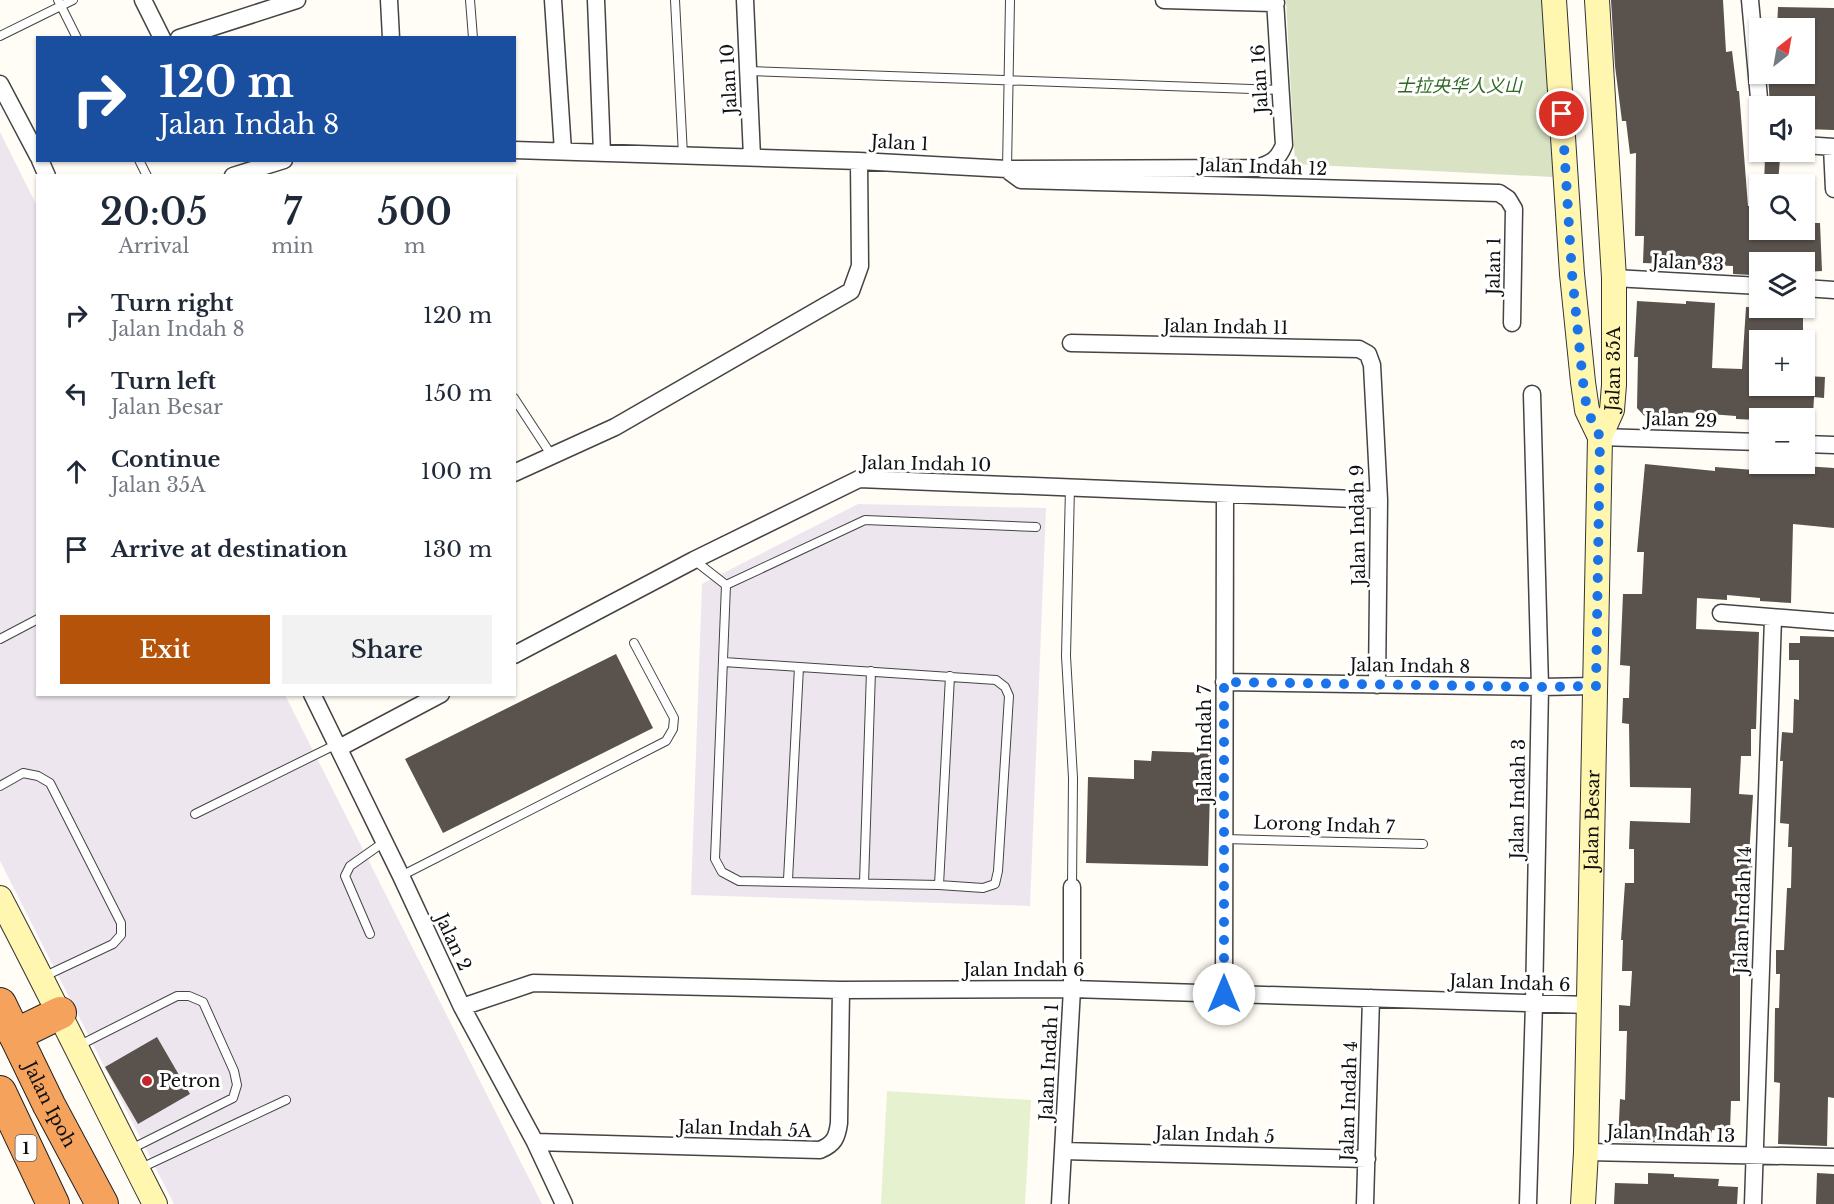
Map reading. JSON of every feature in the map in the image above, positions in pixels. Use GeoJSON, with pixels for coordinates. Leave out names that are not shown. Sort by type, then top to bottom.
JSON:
{"type":"FeatureCollection","features":[{"type":"Feature","properties":{"kind":"highway","name":"Jalan Ipoh"},"geometry":{"type":"LineString","coordinates":[[0,1004],[49,1105],[102,1204]]}},
{"type":"Feature","properties":{"kind":"highway"},"geometry":{"type":"LineString","coordinates":[[15,1035],[60,1013]]}},
{"type":"Feature","properties":{"kind":"highway","name":"1"},"geometry":{"type":"LineString","coordinates":[[0,1092],[50,1201]]}},
{"type":"Feature","properties":{"kind":"highway"},"geometry":{"type":"LineString","coordinates":[[49,1105],[117,1204]]}},
{"type":"Feature","properties":{"kind":"street"},"geometry":{"type":"LineString","coordinates":[[143,0],[161,36]]}},
{"type":"Feature","properties":{"kind":"street"},"geometry":{"type":"LineString","coordinates":[[185,36],[297,0]]}},
{"type":"Feature","properties":{"kind":"street"},"geometry":{"type":"LineString","coordinates":[[389,0],[391,36]]}},
{"type":"Feature","properties":{"kind":"street"},"geometry":{"type":"LineString","coordinates":[[553,0],[563,151]]}},
{"type":"Feature","properties":{"kind":"street"},"geometry":{"type":"LineString","coordinates":[[596,0],[602,153]]}},
{"type":"Feature","properties":{"kind":"street","name":"Jalan 10"},"geometry":{"type":"LineString","coordinates":[[745,0],[752,157]]}},
{"type":"Feature","properties":{"kind":"street"},"geometry":{"type":"LineString","coordinates":[[1164,0],[1276,2]]}},
{"type":"Feature","properties":{"kind":"street","name":"Jalan 35A"},"geometry":{"type":"LineString","coordinates":[[1554,0],[1572,274],[1583,382],[1587,410],[1600,437]]}},
{"type":"Feature","properties":{"kind":"street","name":"Jalan 35A"},"geometry":{"type":"LineString","coordinates":[[1597,0],[1614,278],[1613,402],[1612,410],[1600,437]]}},
{"type":"Feature","properties":{"kind":"street"},"geometry":{"type":"LineString","coordinates":[[1750,0],[1759,96]]}},
{"type":"Feature","properties":{"kind":"street","name":"Jalan 16"},"geometry":{"type":"LineString","coordinates":[[1276,2],[1284,145],[1280,155]]}},
{"type":"Feature","properties":{"kind":"street"},"geometry":{"type":"LineString","coordinates":[[0,84],[36,152]]}},
{"type":"Feature","properties":{"kind":"street"},"geometry":{"type":"LineString","coordinates":[[1815,146],[1833,147],[1834,189]]}},
{"type":"Feature","properties":{"kind":"street","name":"Jalan 1"},"geometry":{"type":"LineString","coordinates":[[516,150],[859,161],[1007,169],[1255,168],[1270,164],[1280,155]]}},
{"type":"Feature","properties":{"kind":"street"},"geometry":{"type":"LineString","coordinates":[[516,472],[615,427],[851,291],[860,266],[859,161]]}},
{"type":"Feature","properties":{"kind":"street"},"geometry":{"type":"LineString","coordinates":[[239,174],[278,162]]}},
{"type":"Feature","properties":{"kind":"street","name":"Jalan Indah 12"},"geometry":{"type":"LineString","coordinates":[[1007,169],[1021,180],[1499,193],[1508,199],[1514,209]]}},
{"type":"Feature","properties":{"kind":"street","name":"Jalan 1"},"geometry":{"type":"LineString","coordinates":[[1512,323],[1514,209]]}},
{"type":"Feature","properties":{"kind":"street","name":"Jalan 33"},"geometry":{"type":"LineString","coordinates":[[1614,278],[1749,285]]}},
{"type":"Feature","properties":{"kind":"street"},"geometry":{"type":"LineString","coordinates":[[1815,289],[1834,290]]}},
{"type":"Feature","properties":{"kind":"street","name":"Jalan Indah 11"},"geometry":{"type":"LineString","coordinates":[[1071,343],[1359,349],[1368,354],[1372,365]]}},
{"type":"Feature","properties":{"kind":"street","name":"Jalan Indah 9"},"geometry":{"type":"LineString","coordinates":[[1372,365],[1379,500],[1377,685]]}},
{"type":"Feature","properties":{"kind":"street","name":"Jalan Indah 3"},"geometry":{"type":"LineString","coordinates":[[1528,1204],[1540,687],[1532,394]]}},
{"type":"Feature","properties":{"kind":"street","name":"Jalan 29"},"geometry":{"type":"LineString","coordinates":[[1600,437],[1749,442]]}},
{"type":"Feature","properties":{"kind":"street","name":"Jalan Besar"},"geometry":{"type":"LineString","coordinates":[[1583,1204],[1586,1152],[1600,437]]}},
{"type":"Feature","properties":{"kind":"street"},"geometry":{"type":"LineString","coordinates":[[1815,444],[1834,445]]}},
{"type":"Feature","properties":{"kind":"street","name":"Jalan Indah 10"},"geometry":{"type":"LineString","coordinates":[[516,654],[694,560],[859,479],[1379,500]]}},
{"type":"Feature","properties":{"kind":"street","name":"Jalan Indah 7"},"geometry":{"type":"LineString","coordinates":[[1224,994],[1225,495]]}},
{"type":"Feature","properties":{"kind":"street"},"geometry":{"type":"LineString","coordinates":[[1722,613],[1834,622]]}},
{"type":"Feature","properties":{"kind":"street","name":"Jalan Indah 14"},"geometry":{"type":"LineString","coordinates":[[1753,1204],[1773,618]]}},
{"type":"Feature","properties":{"kind":"street","name":"Jalan Indah 8"},"geometry":{"type":"LineString","coordinates":[[1224,682],[1596,686]]}},
{"type":"Feature","properties":{"kind":"street","name":"Jalan 2"},"geometry":{"type":"LineString","coordinates":[[313,696],[462,1007],[535,1142],[564,1204]]}},
{"type":"Feature","properties":{"kind":"street"},"geometry":{"type":"LineString","coordinates":[[338,746],[437,696]]}},
{"type":"Feature","properties":{"kind":"street","name":"Jalan Indah 1"},"geometry":{"type":"LineString","coordinates":[[1060,1204],[1072,989],[1072,887]]}},
{"type":"Feature","properties":{"kind":"street"},"geometry":{"type":"LineString","coordinates":[[0,898],[155,1204]]}},
{"type":"Feature","properties":{"kind":"street","name":"Jalan Indah 6"},"geometry":{"type":"LineString","coordinates":[[462,1007],[533,983],[841,990],[1072,989],[1589,1005]]}},
{"type":"Feature","properties":{"kind":"street","name":"Jalan Indah 5A"},"geometry":{"type":"LineString","coordinates":[[535,1142],[820,1150],[832,1145],[839,1123],[841,990]]}},
{"type":"Feature","properties":{"kind":"street","name":"Jalan Indah 4"},"geometry":{"type":"LineString","coordinates":[[1365,1204],[1371,998]]}},
{"type":"Feature","properties":{"kind":"street","name":"Jalan Indah 5"},"geometry":{"type":"LineString","coordinates":[[1063,1151],[1367,1159]]}},
{"type":"Feature","properties":{"kind":"street","name":"Jalan Indah 13"},"geometry":{"type":"LineString","coordinates":[[1586,1152],[1754,1156]]}},
{"type":"Feature","properties":{"kind":"street"},"geometry":{"type":"LineString","coordinates":[[1754,1156],[1834,1157]]}},
{"type":"Feature","properties":{"kind":"lane"},"geometry":{"type":"LineString","coordinates":[[0,36],[59,3],[73,0]]}},
{"type":"Feature","properties":{"kind":"lane"},"geometry":{"type":"LineString","coordinates":[[470,0],[473,36]]}},
{"type":"Feature","properties":{"kind":"lane"},"geometry":{"type":"LineString","coordinates":[[675,0],[683,155]]}},
{"type":"Feature","properties":{"kind":"lane"},"geometry":{"type":"LineString","coordinates":[[1007,169],[1010,0]]}},
{"type":"Feature","properties":{"kind":"lane"},"geometry":{"type":"LineString","coordinates":[[59,3],[76,36]]}},
{"type":"Feature","properties":{"kind":"lane"},"geometry":{"type":"LineString","coordinates":[[748,71],[1281,90]]}},
{"type":"Feature","properties":{"kind":"lane"},"geometry":{"type":"LineString","coordinates":[[516,401],[552,457]]}},
{"type":"Feature","properties":{"kind":"lane"},"geometry":{"type":"LineString","coordinates":[[1070,488],[1066,656],[1073,789],[1072,887]]}},
{"type":"Feature","properties":{"kind":"lane"},"geometry":{"type":"LineString","coordinates":[[726,585],[865,520],[1036,527]]}},
{"type":"Feature","properties":{"kind":"lane"},"geometry":{"type":"LineString","coordinates":[[694,560],[726,585]]}},
{"type":"Feature","properties":{"kind":"lane"},"geometry":{"type":"LineString","coordinates":[[724,662],[996,680],[1005,687],[1009,696],[998,870],[995,884],[983,888],[788,880],[739,881],[722,872],[716,859],[726,585]]}},
{"type":"Feature","properties":{"kind":"lane"},"geometry":{"type":"LineString","coordinates":[[0,639],[36,620]]}},
{"type":"Feature","properties":{"kind":"lane"},"geometry":{"type":"LineString","coordinates":[[401,876],[666,741],[673,729],[674,718],[634,643]]}},
{"type":"Feature","properties":{"kind":"lane"},"geometry":{"type":"LineString","coordinates":[[788,880],[799,667]]}},
{"type":"Feature","properties":{"kind":"lane"},"geometry":{"type":"LineString","coordinates":[[864,883],[871,671]]}},
{"type":"Feature","properties":{"kind":"lane"},"geometry":{"type":"LineString","coordinates":[[939,885],[950,676]]}},
{"type":"Feature","properties":{"kind":"lane"},"geometry":{"type":"LineString","coordinates":[[195,814],[338,746]]}},
{"type":"Feature","properties":{"kind":"lane"},"geometry":{"type":"LineString","coordinates":[[0,786],[23,773],[38,776],[50,783],[121,923],[121,935],[113,944],[41,978]]}},
{"type":"Feature","properties":{"kind":"lane","name":"Lorong Indah 7"},"geometry":{"type":"LineString","coordinates":[[1224,839],[1423,844]]}},
{"type":"Feature","properties":{"kind":"lane"},"geometry":{"type":"LineString","coordinates":[[370,934],[347,886],[345,876],[350,866],[384,842]]}},
{"type":"Feature","properties":{"kind":"lane"},"geometry":{"type":"LineString","coordinates":[[75,1047],[177,996],[189,996],[203,1002],[234,1071],[237,1085],[233,1098],[133,1160]]}},
{"type":"Feature","properties":{"kind":"lane"},"geometry":{"type":"LineString","coordinates":[[133,1160],[286,1100]]}},
{"type":"Feature","properties":{"kind":"shaded area"},"geometry":{"type":"Polygon","coordinates":[[[0,132],[36,204],[36,696],[286,696],[542,1204],[174,1204],[0,861],[0,132]]]}},
{"type":"Feature","properties":{"kind":"shaded area"},"geometry":{"type":"Polygon","coordinates":[[[858,504],[1046,508],[1030,906],[691,895],[702,584],[858,504]]]}},
{"type":"Feature","properties":{"kind":"green space","name":"士拉央华人义山"},"geometry":{"type":"Polygon","coordinates":[[[1286,0],[1545,0],[1553,177],[1295,164],[1286,0]]]}},
{"type":"Feature","properties":{"kind":"green space"},"geometry":{"type":"Polygon","coordinates":[[[887,1091],[1031,1100],[1025,1204],[881,1204],[887,1091]]]}},
{"type":"Feature","properties":{"kind":"building"},"geometry":{"type":"Polygon","coordinates":[[[1611,0],[1723,0],[1726,52],[1732,51],[1737,91],[1739,91],[1749,206],[1749,240],[1815,240],[1815,223],[1820,223],[1822,271],[1815,271],[1815,252],[1749,252],[1749,275],[1733,274],[1733,266],[1643,263],[1644,236],[1635,236],[1636,153],[1630,154],[1626,121],[1622,121],[1615,66],[1611,0]]]}},
{"type":"Feature","properties":{"kind":"building"},"geometry":{"type":"Polygon","coordinates":[[[1778,7],[1834,8],[1834,130],[1815,129],[1815,96],[1769,96],[1769,84],[1815,84],[1815,18],[1777,18],[1778,7]]]}},
{"type":"Feature","properties":{"kind":"building"},"geometry":{"type":"Polygon","coordinates":[[[1765,162],[1780,162],[1779,174],[1764,174],[1765,162]]]}},
{"type":"Feature","properties":{"kind":"building"},"geometry":{"type":"Polygon","coordinates":[[[1637,301],[1715,303],[1712,368],[1742,369],[1746,307],[1749,307],[1749,318],[1803,318],[1803,330],[1749,330],[1749,396],[1815,396],[1815,377],[1825,377],[1824,398],[1814,397],[1813,408],[1749,408],[1749,420],[1736,419],[1736,416],[1683,412],[1683,423],[1650,422],[1637,408],[1638,357],[1634,357],[1637,301]]]}},
{"type":"Feature","properties":{"kind":"building"},"geometry":{"type":"Polygon","coordinates":[[[1645,464],[1715,471],[1715,467],[1749,470],[1749,474],[1815,474],[1815,467],[1834,468],[1834,528],[1793,524],[1791,603],[1760,601],[1760,598],[1727,595],[1727,600],[1697,598],[1696,629],[1759,632],[1756,729],[1751,729],[1751,756],[1741,756],[1739,794],[1753,795],[1749,856],[1753,856],[1749,910],[1747,910],[1746,972],[1740,972],[1740,1101],[1731,1101],[1730,1131],[1712,1130],[1712,1138],[1677,1136],[1677,1143],[1618,1141],[1620,1099],[1625,1100],[1627,1031],[1619,1031],[1619,1005],[1630,1006],[1632,971],[1622,971],[1623,940],[1621,940],[1625,883],[1634,883],[1634,849],[1629,849],[1630,821],[1690,823],[1691,788],[1630,787],[1629,724],[1622,723],[1623,698],[1629,698],[1630,666],[1620,665],[1623,594],[1642,594],[1644,552],[1637,552],[1645,464]]]}},
{"type":"Feature","properties":{"kind":"building"},"geometry":{"type":"Polygon","coordinates":[[[1800,636],[1834,637],[1834,1098],[1828,1097],[1827,1146],[1778,1144],[1780,1083],[1774,1082],[1775,1008],[1779,1008],[1780,974],[1776,974],[1776,950],[1784,950],[1787,888],[1791,888],[1792,847],[1788,847],[1789,824],[1780,823],[1783,761],[1780,761],[1782,732],[1793,733],[1794,699],[1799,700],[1799,660],[1789,660],[1789,643],[1800,643],[1800,636]]]}},
{"type":"Feature","properties":{"kind":"building"},"geometry":{"type":"Polygon","coordinates":[[[616,654],[653,728],[443,833],[405,759],[616,654]]]}},
{"type":"Feature","properties":{"kind":"building"},"geometry":{"type":"Polygon","coordinates":[[[1152,751],[1211,753],[1208,866],[1086,863],[1088,777],[1134,779],[1134,760],[1151,761],[1152,751]]]}},
{"type":"Feature","properties":{"kind":"building","name":"Petron"},"geometry":{"type":"Polygon","coordinates":[[[157,1037],[190,1094],[138,1124],[105,1067],[157,1037]]]}},
{"type":"Feature","properties":{"kind":"building"},"geometry":{"type":"Polygon","coordinates":[[[1648,1173],[1719,1179],[1718,1186],[1738,1187],[1737,1204],[1614,1204],[1615,1183],[1648,1184],[1648,1173]]]}},
{"type":"Feature","properties":{"kind":"building"},"geometry":{"type":"Polygon","coordinates":[[[1817,1173],[1834,1174],[1834,1204],[1816,1204],[1817,1173]]]}},
{"type":"Feature","properties":{"kind":"place","name":"Petron"},"geometry":{"type":"Point","coordinates":[147,1081]}},
{"type":"Feature","properties":{"kind":"route"},"geometry":{"type":"LineString","coordinates":[[1224,994],[1224,682],[1596,686],[1600,437],[1587,410],[1583,382],[1572,274],[1562,114]]}}]}
